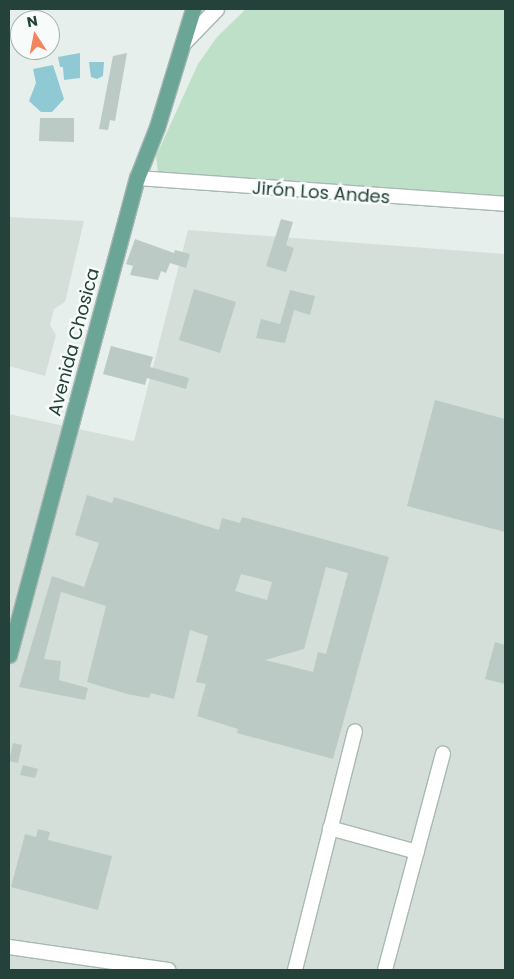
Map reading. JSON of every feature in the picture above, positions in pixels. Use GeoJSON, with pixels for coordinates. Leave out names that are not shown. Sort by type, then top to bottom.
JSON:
{"type":"FeatureCollection","features":[{"type":"Feature","properties":{"kind":"main road","name":"Avenida Chosica"},"geometry":{"type":"LineString","coordinates":[[9,655],[137,178],[158,128],[193,9]]}},
{"type":"Feature","properties":{"kind":"street","name":"Avenida Chosica"},"geometry":{"type":"LineString","coordinates":[[184,42],[216,9]]}},
{"type":"Feature","properties":{"kind":"street","name":"Jirón Los Andes"},"geometry":{"type":"LineString","coordinates":[[137,178],[505,204]]}},
{"type":"Feature","properties":{"kind":"street"},"geometry":{"type":"LineString","coordinates":[[295,970],[355,731]]}},
{"type":"Feature","properties":{"kind":"street"},"geometry":{"type":"LineString","coordinates":[[385,970],[444,754]]}},
{"type":"Feature","properties":{"kind":"street"},"geometry":{"type":"LineString","coordinates":[[330,828],[417,852]]}},
{"type":"Feature","properties":{"kind":"street"},"geometry":{"type":"LineString","coordinates":[[9,947],[168,970]]}},
{"type":"Feature","properties":{"kind":"shaded area"},"geometry":{"type":"Polygon","coordinates":[[[9,217],[84,221],[65,302],[54,309],[50,325],[56,335],[45,376],[9,366],[9,217]]]}},
{"type":"Feature","properties":{"kind":"shaded area"},"geometry":{"type":"Polygon","coordinates":[[[188,230],[505,254],[505,970],[9,970],[9,414],[134,441],[188,230]]]}},
{"type":"Feature","properties":{"kind":"green space"},"geometry":{"type":"Polygon","coordinates":[[[246,9],[505,9],[505,198],[158,173],[156,156],[198,64],[217,37],[246,9]]]}},
{"type":"Feature","properties":{"kind":"water"},"geometry":{"type":"Polygon","coordinates":[[[80,53],[80,78],[64,80],[63,67],[60,67],[59,60],[60,57],[80,53]]]}},
{"type":"Feature","properties":{"kind":"water"},"geometry":{"type":"Polygon","coordinates":[[[89,62],[104,62],[103,76],[97,79],[91,77],[89,62]]]}},
{"type":"Feature","properties":{"kind":"water"},"geometry":{"type":"Polygon","coordinates":[[[53,65],[64,99],[52,112],[41,112],[29,101],[36,83],[33,69],[53,65]]]}},
{"type":"Feature","properties":{"kind":"building"},"geometry":{"type":"Polygon","coordinates":[[[127,53],[115,121],[110,120],[108,130],[99,129],[113,56],[127,53]]]}},
{"type":"Feature","properties":{"kind":"building"},"geometry":{"type":"Polygon","coordinates":[[[40,118],[74,118],[74,142],[39,141],[40,118]]]}},
{"type":"Feature","properties":{"kind":"building"},"geometry":{"type":"Polygon","coordinates":[[[281,219],[293,222],[286,245],[294,248],[286,272],[266,266],[281,219]]]}},
{"type":"Feature","properties":{"kind":"building"},"geometry":{"type":"Polygon","coordinates":[[[135,239],[174,253],[175,250],[190,254],[186,268],[170,263],[166,273],[161,271],[158,280],[130,275],[133,266],[126,264],[135,239]]]}},
{"type":"Feature","properties":{"kind":"building"},"geometry":{"type":"Polygon","coordinates":[[[194,289],[236,302],[220,353],[179,340],[194,289]]]}},
{"type":"Feature","properties":{"kind":"building"},"geometry":{"type":"Polygon","coordinates":[[[290,290],[315,296],[310,315],[294,310],[285,343],[256,338],[261,319],[280,324],[290,290]]]}},
{"type":"Feature","properties":{"kind":"building"},"geometry":{"type":"Polygon","coordinates":[[[111,346],[153,357],[150,367],[189,378],[186,389],[147,378],[145,385],[103,374],[111,346]]]}},
{"type":"Feature","properties":{"kind":"building"},"geometry":{"type":"Polygon","coordinates":[[[435,400],[505,419],[505,532],[407,506],[435,400]]]}},
{"type":"Feature","properties":{"kind":"building"},"geometry":{"type":"Polygon","coordinates":[[[87,495],[112,503],[114,497],[219,530],[222,518],[240,523],[242,517],[389,557],[333,759],[237,733],[238,729],[197,716],[206,684],[196,682],[208,636],[190,630],[174,699],[151,693],[149,698],[127,694],[87,682],[106,606],[61,592],[44,659],[61,661],[59,680],[88,688],[85,700],[19,687],[52,576],[84,587],[99,543],[75,535],[87,495]],[[326,567],[304,649],[265,660],[313,672],[318,652],[326,654],[348,573],[326,567]],[[241,574],[235,591],[267,600],[272,582],[241,574]]]}},
{"type":"Feature","properties":{"kind":"building"},"geometry":{"type":"Polygon","coordinates":[[[495,642],[505,645],[505,684],[485,679],[495,642]]]}},
{"type":"Feature","properties":{"kind":"building"},"geometry":{"type":"Polygon","coordinates":[[[13,743],[22,745],[18,763],[9,761],[13,743]]]}},
{"type":"Feature","properties":{"kind":"building"},"geometry":{"type":"Polygon","coordinates":[[[23,765],[38,769],[35,778],[20,775],[23,765]]]}},
{"type":"Feature","properties":{"kind":"building"},"geometry":{"type":"Polygon","coordinates":[[[38,829],[50,832],[48,840],[112,856],[98,910],[11,887],[25,834],[36,837],[38,829]]]}}]}
